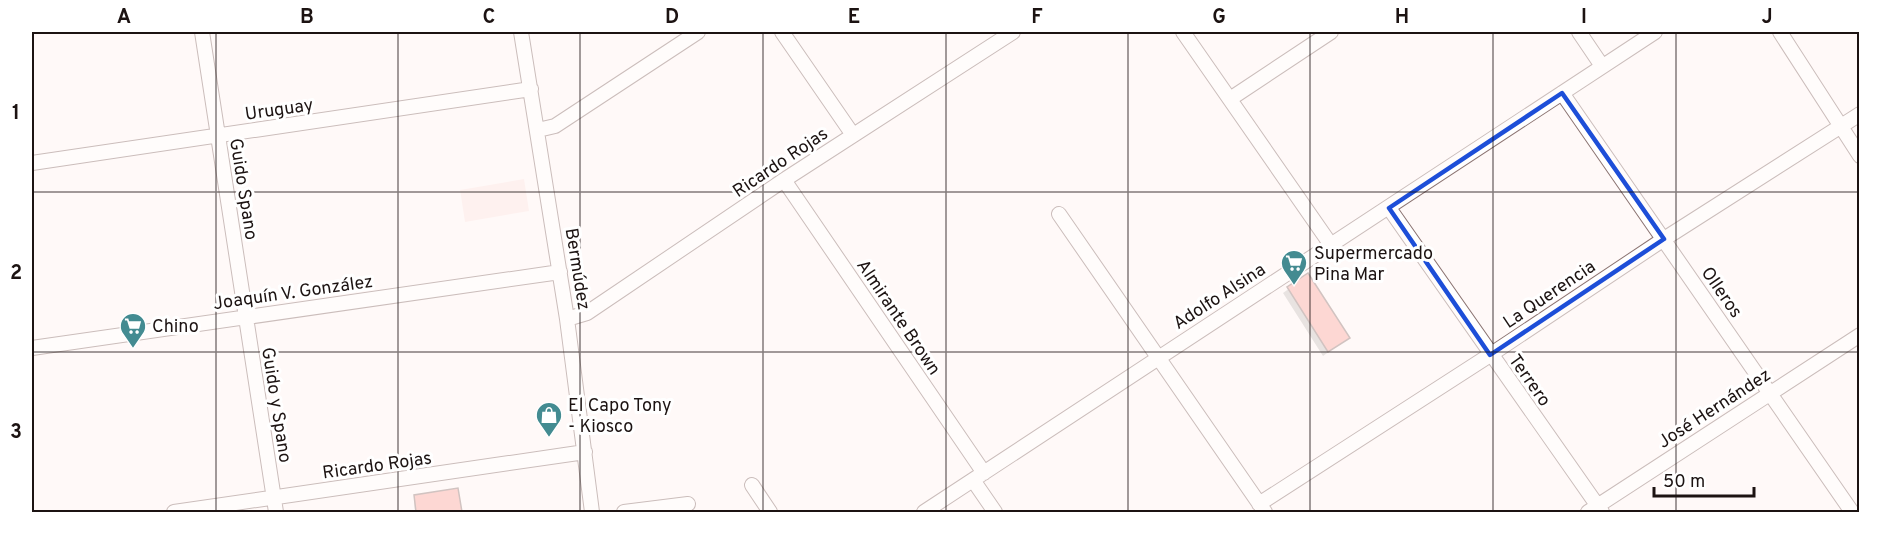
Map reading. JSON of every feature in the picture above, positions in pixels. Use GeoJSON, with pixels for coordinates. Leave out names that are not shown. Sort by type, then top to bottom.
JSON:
{"type":"FeatureCollection","features":[{"type":"Feature","properties":{"kind":"street","name":"Guido Spano"},"geometry":{"type":"LineString","coordinates":[[202,32],[245,317]]}},
{"type":"Feature","properties":{"kind":"street","name":"Bermúdez"},"geometry":{"type":"LineString","coordinates":[[521,32],[567,319],[592,513]]}},
{"type":"Feature","properties":{"kind":"street"},"geometry":{"type":"LineString","coordinates":[[538,130],[555,126],[699,32]]}},
{"type":"Feature","properties":{"kind":"street"},"geometry":{"type":"LineString","coordinates":[[782,32],[853,135]]}},
{"type":"Feature","properties":{"kind":"street","name":"Ricardo Rojas"},"geometry":{"type":"LineString","coordinates":[[567,319],[587,313],[784,180],[1013,32]]}},
{"type":"Feature","properties":{"kind":"street"},"geometry":{"type":"LineString","coordinates":[[1183,32],[1331,245]]}},
{"type":"Feature","properties":{"kind":"street"},"geometry":{"type":"LineString","coordinates":[[1230,99],[1331,32]]}},
{"type":"Feature","properties":{"kind":"street"},"geometry":{"type":"LineString","coordinates":[[1579,32],[1602,66]]}},
{"type":"Feature","properties":{"kind":"street","name":"Adolfo Alsina"},"geometry":{"type":"LineString","coordinates":[[924,513],[1655,32]]}},
{"type":"Feature","properties":{"kind":"street"},"geometry":{"type":"LineString","coordinates":[[1780,32],[1860,156]]}},
{"type":"Feature","properties":{"kind":"street","name":"Uruguay"},"geometry":{"type":"LineString","coordinates":[[32,162],[531,89]]}},
{"type":"Feature","properties":{"kind":"street","name":"Olleros"},"geometry":{"type":"LineString","coordinates":[[1562,93],[1852,513]]}},
{"type":"Feature","properties":{"kind":"street","name":"La Querencia"},"geometry":{"type":"LineString","coordinates":[[1262,508],[1664,239],[1860,114]]}},
{"type":"Feature","properties":{"kind":"street","name":"Almirante Brown"},"geometry":{"type":"LineString","coordinates":[[784,180],[978,477],[995,513]]}},
{"type":"Feature","properties":{"kind":"street","name":"Terrero"},"geometry":{"type":"LineString","coordinates":[[1389,208],[1596,510]]}},
{"type":"Feature","properties":{"kind":"street"},"geometry":{"type":"LineString","coordinates":[[1059,214],[1262,508]]}},
{"type":"Feature","properties":{"kind":"street","name":"Joaquín V. González"},"geometry":{"type":"LineString","coordinates":[[32,348],[560,272]]}},
{"type":"Feature","properties":{"kind":"street","name":"Guido y Spano"},"geometry":{"type":"LineString","coordinates":[[245,317],[274,498]]}},
{"type":"Feature","properties":{"kind":"street","name":"José Hernández"},"geometry":{"type":"LineString","coordinates":[[1596,510],[1860,334]]}},
{"type":"Feature","properties":{"kind":"street","name":"Ricardo Rojas"},"geometry":{"type":"LineString","coordinates":[[174,513],[585,452]]}},
{"type":"Feature","properties":{"kind":"street"},"geometry":{"type":"LineString","coordinates":[[752,485],[770,513]]}},
{"type":"Feature","properties":{"kind":"street"},"geometry":{"type":"LineString","coordinates":[[274,498],[276,513]]}},
{"type":"Feature","properties":{"kind":"street"},"geometry":{"type":"LineString","coordinates":[[624,513],[687,504]]}},
{"type":"Feature","properties":{"kind":"highlighted area"},"geometry":{"type":"Polygon","coordinates":[[[1562,93],[1664,239],[1490,355],[1389,208],[1562,93]]]}},
{"type":"Feature","properties":{"kind":"shaded area"},"geometry":{"type":"Polygon","coordinates":[[[524,179],[529,211],[465,222],[460,190],[524,179]]]}},
{"type":"Feature","properties":{"kind":"building"},"geometry":{"type":"Polygon","coordinates":[[[1308,273],[1350,338],[1328,352],[1287,287],[1308,273]]]}},
{"type":"Feature","properties":{"kind":"building"},"geometry":{"type":"Polygon","coordinates":[[[458,488],[462,512],[416,512],[414,495],[458,488]]]}},
{"type":"Feature","properties":{"kind":"place","name":"Supermercado Pina Mar"},"geometry":{"type":"Point","coordinates":[1294,286]}},
{"type":"Feature","properties":{"kind":"place","name":"Chino"},"geometry":{"type":"Point","coordinates":[133,349]}},
{"type":"Feature","properties":{"kind":"place","name":"El Capo Tony - Kiosco"},"geometry":{"type":"Point","coordinates":[549,438]}}]}
